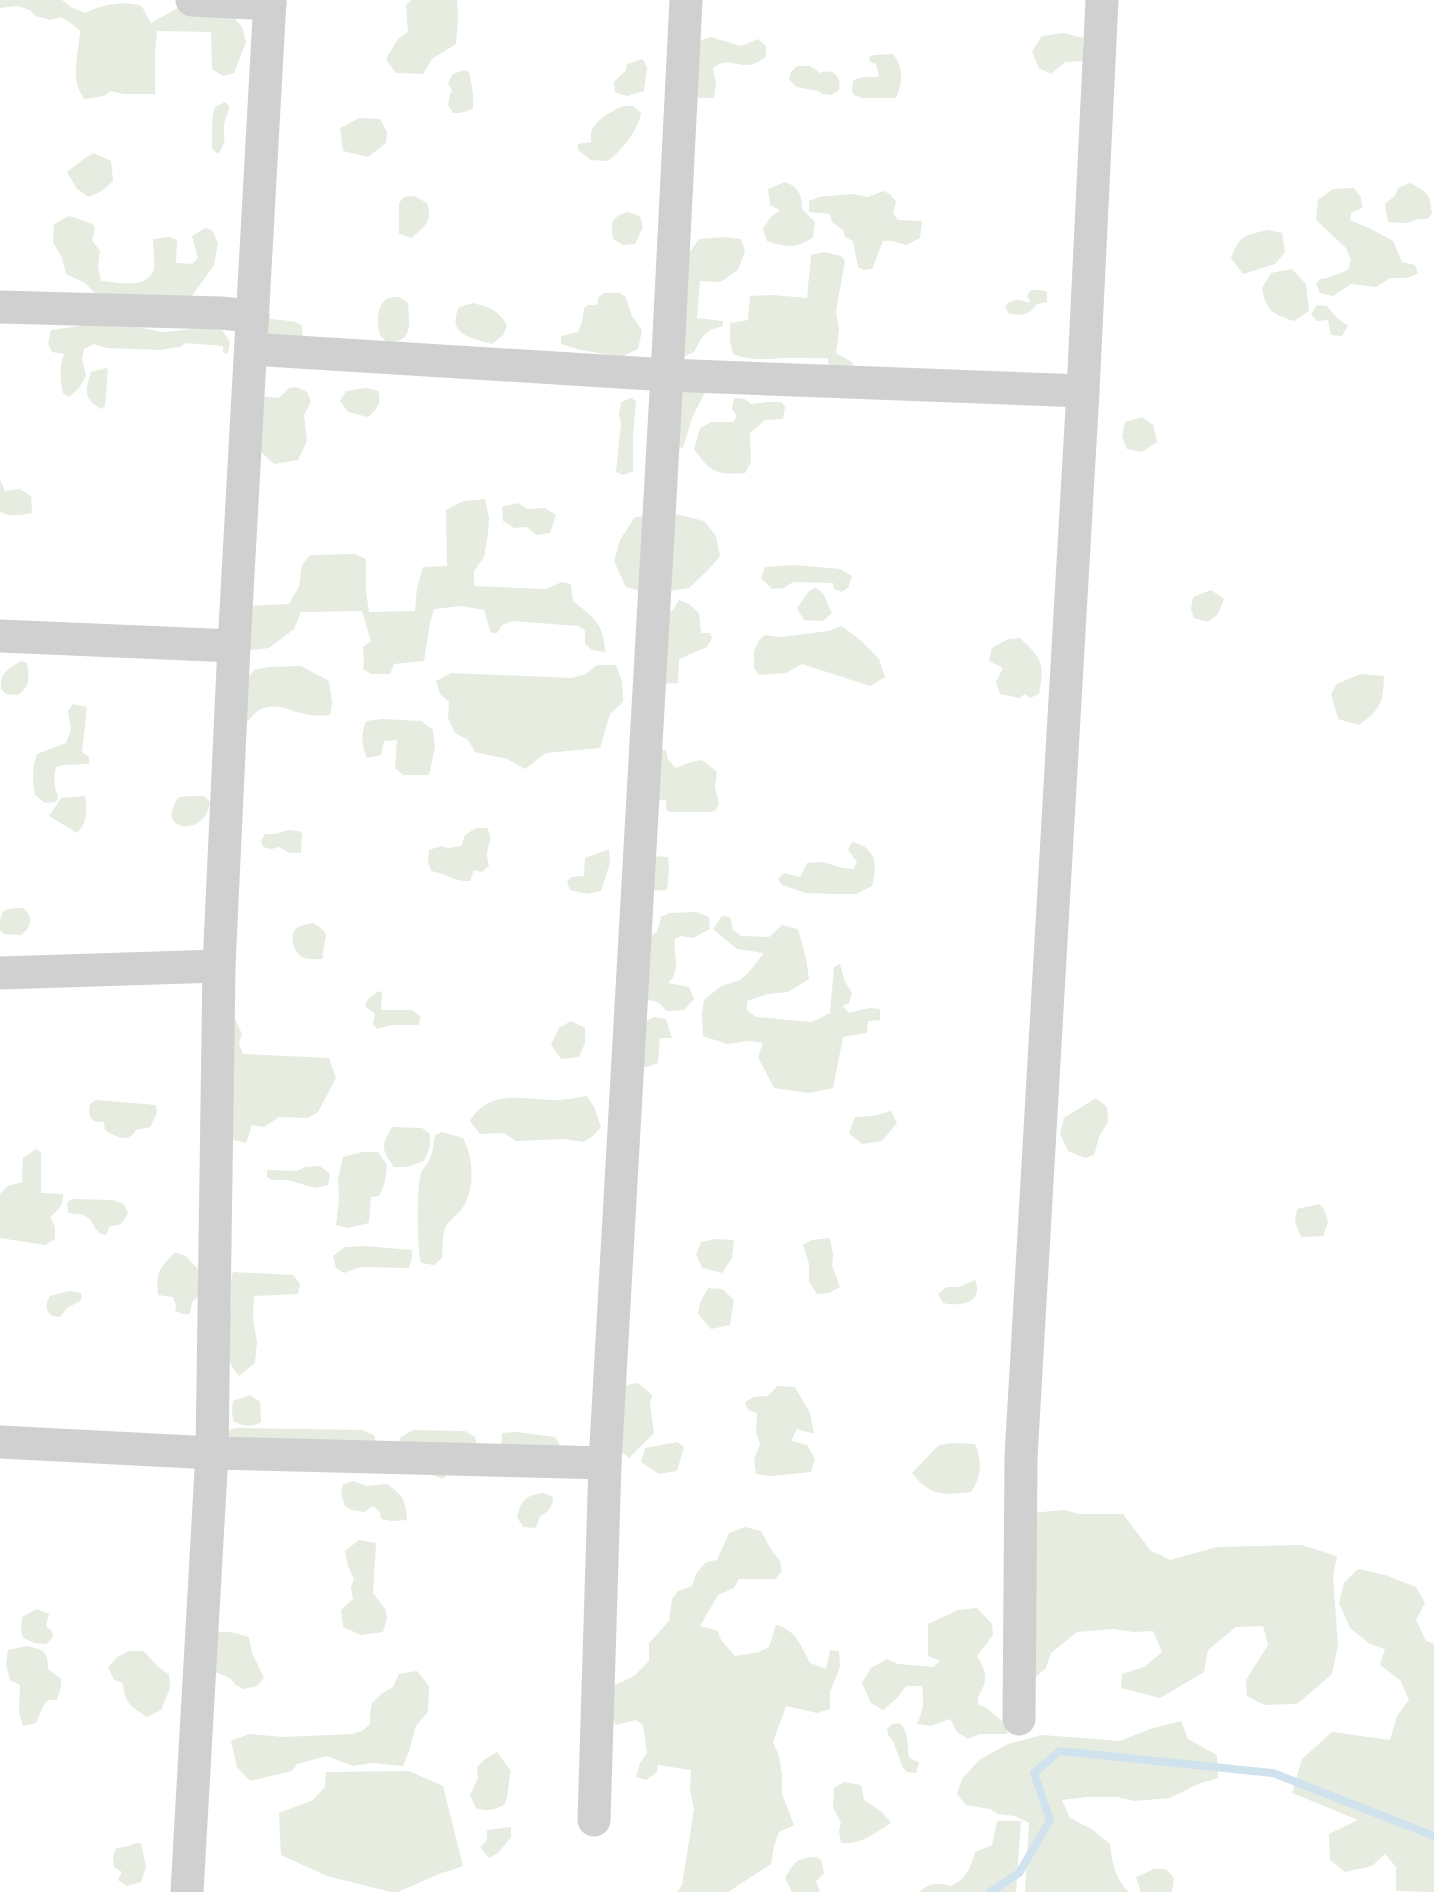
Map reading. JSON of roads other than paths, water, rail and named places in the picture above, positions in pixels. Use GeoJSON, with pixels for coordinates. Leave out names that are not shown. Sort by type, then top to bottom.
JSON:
{"type":"FeatureCollection","features":[{"type":"Feature","properties":{"kind":"street"},"geometry":{"type":"LineString","coordinates":[[187,1892],[212,1453],[219,966],[234,646],[270,2],[192,0]]}},
{"type":"Feature","properties":{"kind":"street"},"geometry":{"type":"LineString","coordinates":[[594,1820],[605,1463],[686,0]]}},
{"type":"Feature","properties":{"kind":"street"},"geometry":{"type":"LineString","coordinates":[[1019,1719],[1021,1456],[1083,391],[1102,0]]}},
{"type":"Feature","properties":{"kind":"street"},"geometry":{"type":"LineString","coordinates":[[0,307],[220,313],[253,316]]}},
{"type":"Feature","properties":{"kind":"street"},"geometry":{"type":"LineString","coordinates":[[251,349],[667,375],[1083,391]]}},
{"type":"Feature","properties":{"kind":"street"},"geometry":{"type":"LineString","coordinates":[[0,636],[234,646]]}},
{"type":"Feature","properties":{"kind":"street"},"geometry":{"type":"LineString","coordinates":[[0,973],[219,966]]}},
{"type":"Feature","properties":{"kind":"street"},"geometry":{"type":"LineString","coordinates":[[0,1442],[212,1453],[605,1463]]}},
{"type":"Feature","properties":{"kind":"waterway"},"geometry":{"type":"LineString","coordinates":[[990,1892],[1019,1873],[1050,1820],[1034,1773],[1060,1751],[1273,1773],[1434,1836]]}}]}
